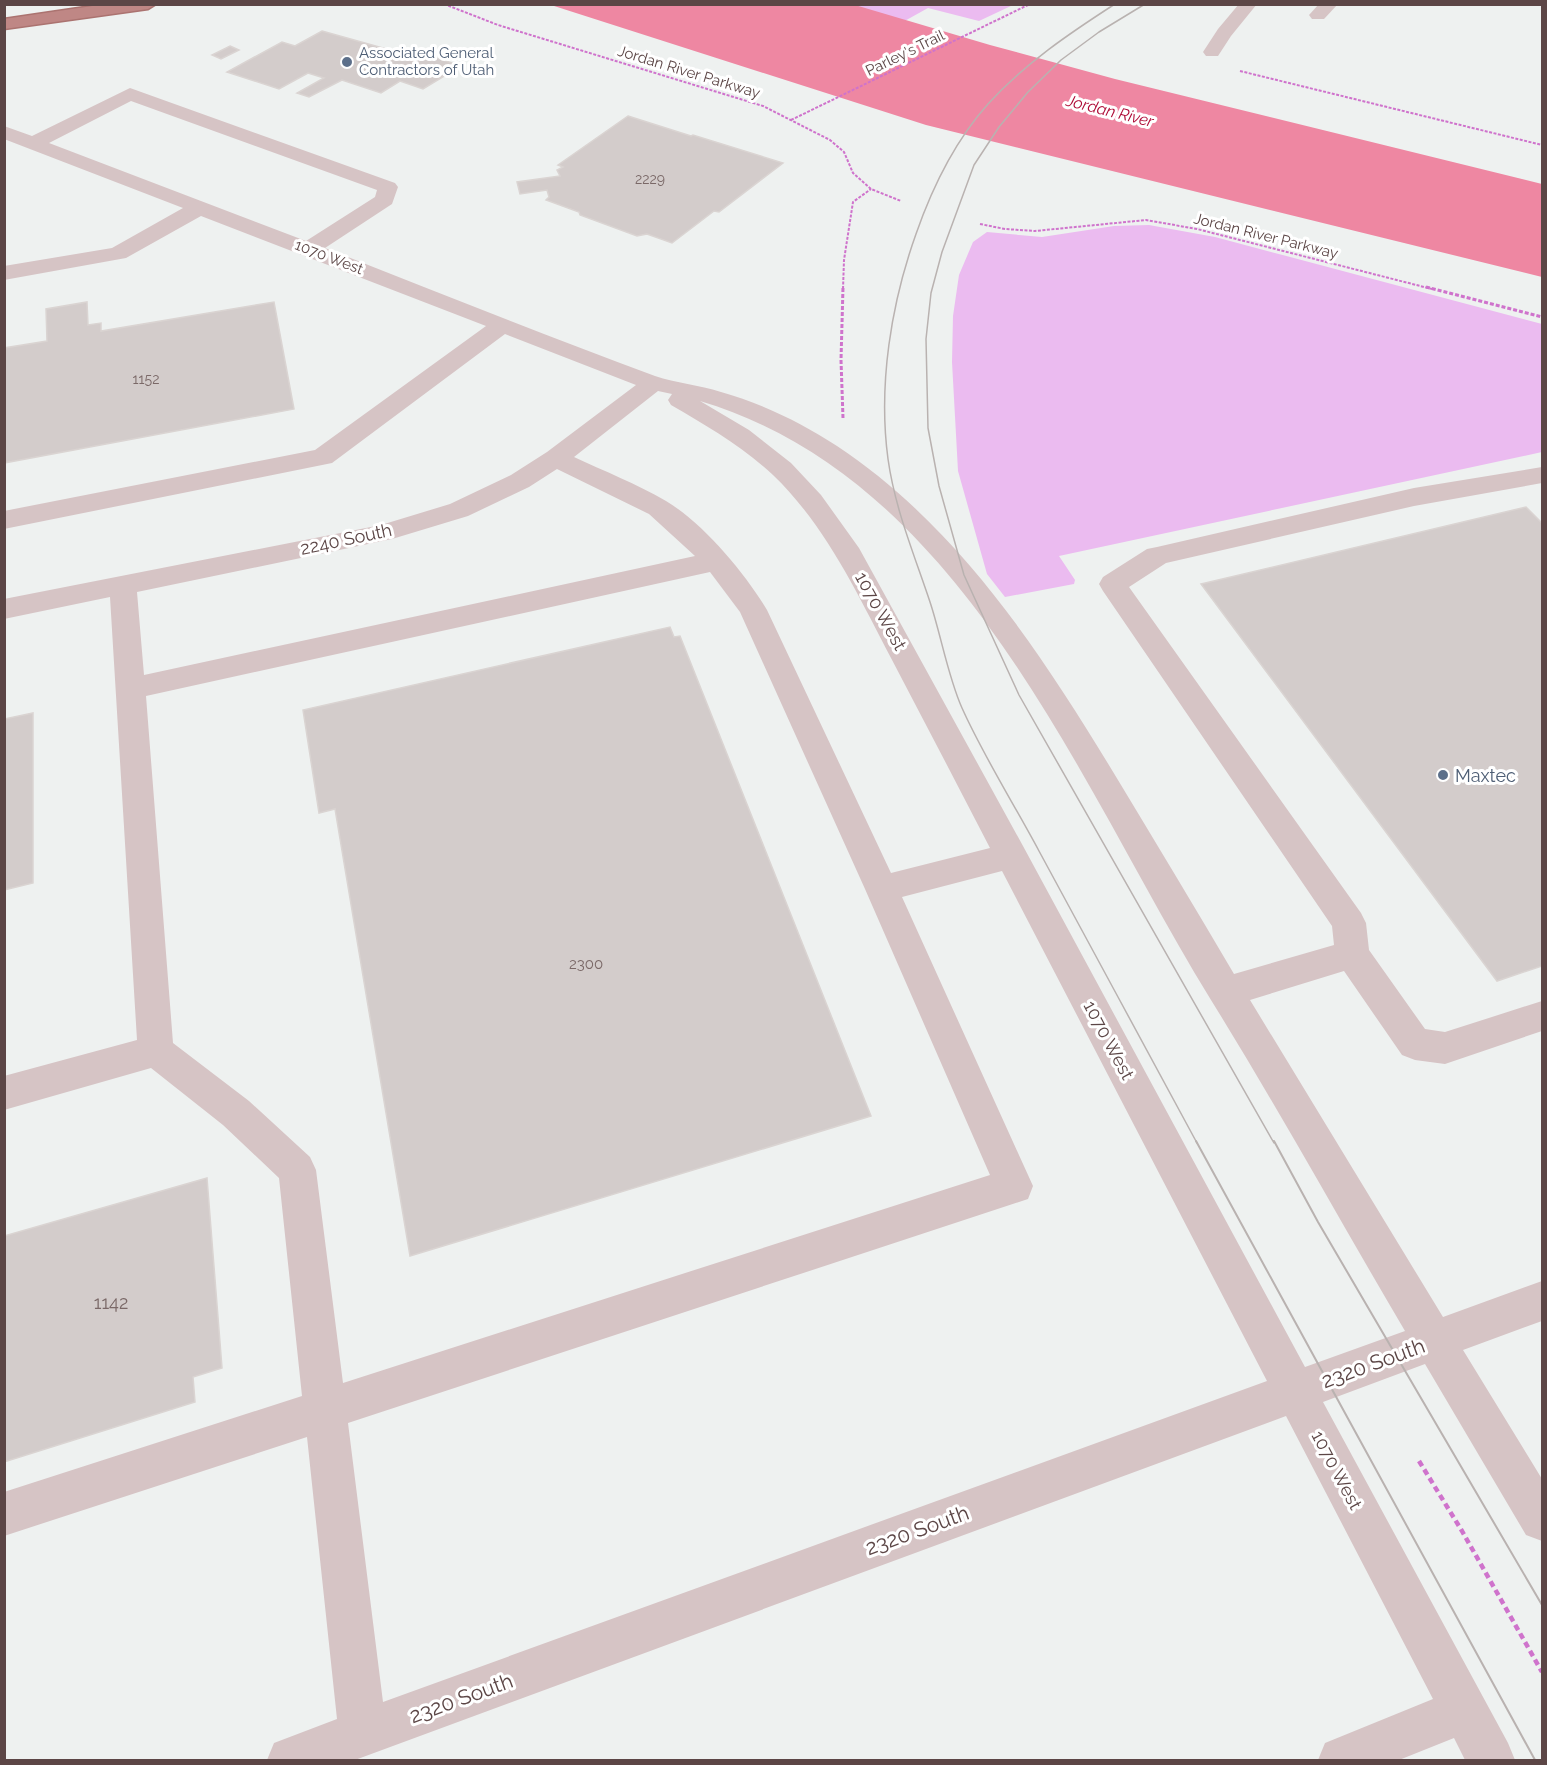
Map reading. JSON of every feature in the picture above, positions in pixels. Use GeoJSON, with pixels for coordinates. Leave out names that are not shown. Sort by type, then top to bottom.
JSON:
{"type":"FeatureCollection","features":[{"type":"Feature","properties":{"kind":"highway"},"geometry":{"type":"LineString","coordinates":[[4,11],[56,4]]}},
{"type":"Feature","properties":{"kind":"highway"},"geometry":{"type":"LineString","coordinates":[[4,24],[148,4]]}},
{"type":"Feature","properties":{"kind":"street"},"geometry":{"type":"LineString","coordinates":[[1212,52],[1224,33],[1249,4]]}},
{"type":"Feature","properties":{"kind":"street"},"geometry":{"type":"LineString","coordinates":[[33,143],[130,94],[388,187],[385,200],[309,249]]}},
{"type":"Feature","properties":{"kind":"street","name":"1070 West"},"geometry":{"type":"LineString","coordinates":[[4,132],[653,383],[718,398],[759,414],[830,452],[896,502],[964,575],[1056,703],[1225,992],[1542,1519]]}},
{"type":"Feature","properties":{"kind":"street"},"geometry":{"type":"LineString","coordinates":[[4,273],[118,253],[201,207]]}},
{"type":"Feature","properties":{"kind":"street"},"geometry":{"type":"LineString","coordinates":[[4,519],[323,457],[504,324]]}},
{"type":"Feature","properties":{"kind":"street","name":"1070 West"},"geometry":{"type":"LineString","coordinates":[[653,383],[747,440],[784,471],[817,506],[861,574],[1491,1761]]}},
{"type":"Feature","properties":{"kind":"street","name":"2240 South"},"geometry":{"type":"LineString","coordinates":[[4,609],[383,533],[459,510],[520,481],[556,458],[653,383]]}},
{"type":"Feature","properties":{"kind":"street"},"geometry":{"type":"LineString","coordinates":[[4,1514],[1014,1186],[882,889],[753,610],[735,583],[716,561],[684,529],[658,508],[556,458]]}},
{"type":"Feature","properties":{"kind":"street"},"geometry":{"type":"LineString","coordinates":[[1542,475],[1414,497],[1157,556],[1113,584],[1349,923],[1352,954],[1415,1044],[1445,1048],[1542,1016]]}},
{"type":"Feature","properties":{"kind":"street"},"geometry":{"type":"LineString","coordinates":[[130,690],[716,561]]}},
{"type":"Feature","properties":{"kind":"street"},"geometry":{"type":"LineString","coordinates":[[123,585],[156,1051],[236,1113],[297,1170],[363,1734]]}},
{"type":"Feature","properties":{"kind":"street"},"geometry":{"type":"LineString","coordinates":[[882,889],[1012,855]]}},
{"type":"Feature","properties":{"kind":"street"},"geometry":{"type":"LineString","coordinates":[[1225,992],[1352,954]]}},
{"type":"Feature","properties":{"kind":"street"},"geometry":{"type":"LineString","coordinates":[[4,1093],[156,1051]]}},
{"type":"Feature","properties":{"kind":"street","name":"2320 South"},"geometry":{"type":"LineString","coordinates":[[291,1761],[1542,1301]]}},
{"type":"Feature","properties":{"kind":"street"},"geometry":{"type":"LineString","coordinates":[[1342,1761],[1464,1710]]}},
{"type":"Feature","properties":{"kind":"path","name":"Jordan River Parkway"},"geometry":{"type":"LineString","coordinates":[[444,4],[498,25],[748,100],[777,112],[838,146],[844,152],[853,173],[871,189],[901,201]]}},
{"type":"Feature","properties":{"kind":"path","name":"Parley's Trail"},"geometry":{"type":"LineString","coordinates":[[790,120],[1030,4]]}},
{"type":"Feature","properties":{"kind":"path"},"geometry":{"type":"LineString","coordinates":[[1212,52],[1205,60],[1218,65],[1317,92],[1542,145]]}},
{"type":"Feature","properties":{"kind":"path"},"geometry":{"type":"LineString","coordinates":[[830,452],[843,423],[841,360],[844,260],[853,202],[871,189]]}},
{"type":"Feature","properties":{"kind":"path","name":"Jordan River Parkway"},"geometry":{"type":"LineString","coordinates":[[980,224],[1005,229],[1035,231],[1117,221],[1156,222],[1197,229],[1542,317]]}},
{"type":"Feature","properties":{"kind":"path"},"geometry":{"type":"LineString","coordinates":[[1419,1461],[1462,1531],[1542,1672]]}},
{"type":"Feature","properties":{"kind":"shaded area"},"geometry":{"type":"Polygon","coordinates":[[[824,5],[1013,5],[979,21],[928,8],[901,23],[824,5]]]}},
{"type":"Feature","properties":{"kind":"shaded area"},"geometry":{"type":"Polygon","coordinates":[[[1149,225],[1215,237],[1542,324],[1542,452],[1059,556],[1075,580],[1074,584],[1005,597],[987,574],[958,471],[952,362],[953,316],[959,275],[973,242],[987,232],[1042,237],[1114,226],[1149,225]]]}},
{"type":"Feature","properties":{"kind":"water","name":"Jordan River"},"geometry":{"type":"Polygon","coordinates":[[[551,5],[855,5],[1115,79],[1542,184],[1542,277],[926,125],[551,5]]]}},
{"type":"Feature","properties":{"kind":"building","name":"Associated General Contractors of Utah"},"geometry":{"type":"Polygon","coordinates":[[[322,31],[422,59],[428,55],[461,66],[423,89],[400,81],[381,93],[342,80],[309,97],[297,93],[324,78],[308,73],[279,89],[227,72],[282,42],[295,46],[322,31]]]}},
{"type":"Feature","properties":{"kind":"building"},"geometry":{"type":"Polygon","coordinates":[[[230,46],[239,50],[221,59],[212,55],[230,46]]]}},
{"type":"Feature","properties":{"kind":"building"},"geometry":{"type":"Polygon","coordinates":[[[628,116],[783,163],[719,212],[714,211],[672,243],[647,234],[637,236],[580,215],[579,212],[546,200],[549,197],[547,190],[520,194],[517,182],[560,176],[557,170],[563,167],[558,165],[628,116]]]}},
{"type":"Feature","properties":{"kind":"building"},"geometry":{"type":"Polygon","coordinates":[[[87,302],[88,325],[101,323],[101,331],[274,302],[294,409],[4,463],[4,348],[47,341],[46,309],[87,302]]]}},
{"type":"Feature","properties":{"kind":"building","name":"Maxtec"},"geometry":{"type":"Polygon","coordinates":[[[1526,507],[1542,523],[1542,966],[1497,981],[1201,584],[1526,507]]]}},
{"type":"Feature","properties":{"kind":"building"},"geometry":{"type":"Polygon","coordinates":[[[670,627],[674,637],[680,636],[871,1116],[410,1256],[335,809],[319,813],[303,710],[670,627]]]}},
{"type":"Feature","properties":{"kind":"building"},"geometry":{"type":"Polygon","coordinates":[[[33,713],[33,883],[4,890],[4,719],[33,713]]]}},
{"type":"Feature","properties":{"kind":"building"},"geometry":{"type":"Polygon","coordinates":[[[207,1178],[222,1368],[193,1377],[195,1402],[4,1462],[4,1236],[207,1178]]]}},
{"type":"Feature","properties":{"kind":"tram line"},"geometry":{"type":"LineString","coordinates":[[1115,4],[1048,50],[1002,89],[976,119],[945,166],[922,217],[900,288],[889,345],[885,431],[891,478],[900,514],[962,708],[989,762],[1197,1143]]}},
{"type":"Feature","properties":{"kind":"tram line"},"geometry":{"type":"LineString","coordinates":[[1145,4],[1099,32],[1061,60],[1028,92],[999,127],[974,165],[942,252],[931,293],[926,339],[928,428],[939,486],[964,575],[1019,695],[1274,1143]]}},
{"type":"Feature","properties":{"kind":"tram line"},"geometry":{"type":"LineString","coordinates":[[1196,1141],[1535,1760]]}},
{"type":"Feature","properties":{"kind":"tram line"},"geometry":{"type":"LineString","coordinates":[[1274,1141],[1318,1222],[1542,1605]]}},
{"type":"Feature","properties":{"kind":"place","name":"Associated General Contractors of Utah"},"geometry":{"type":"Point","coordinates":[347,62]}},
{"type":"Feature","properties":{"kind":"place","name":"Maxtec"},"geometry":{"type":"Point","coordinates":[1443,775]}}]}
